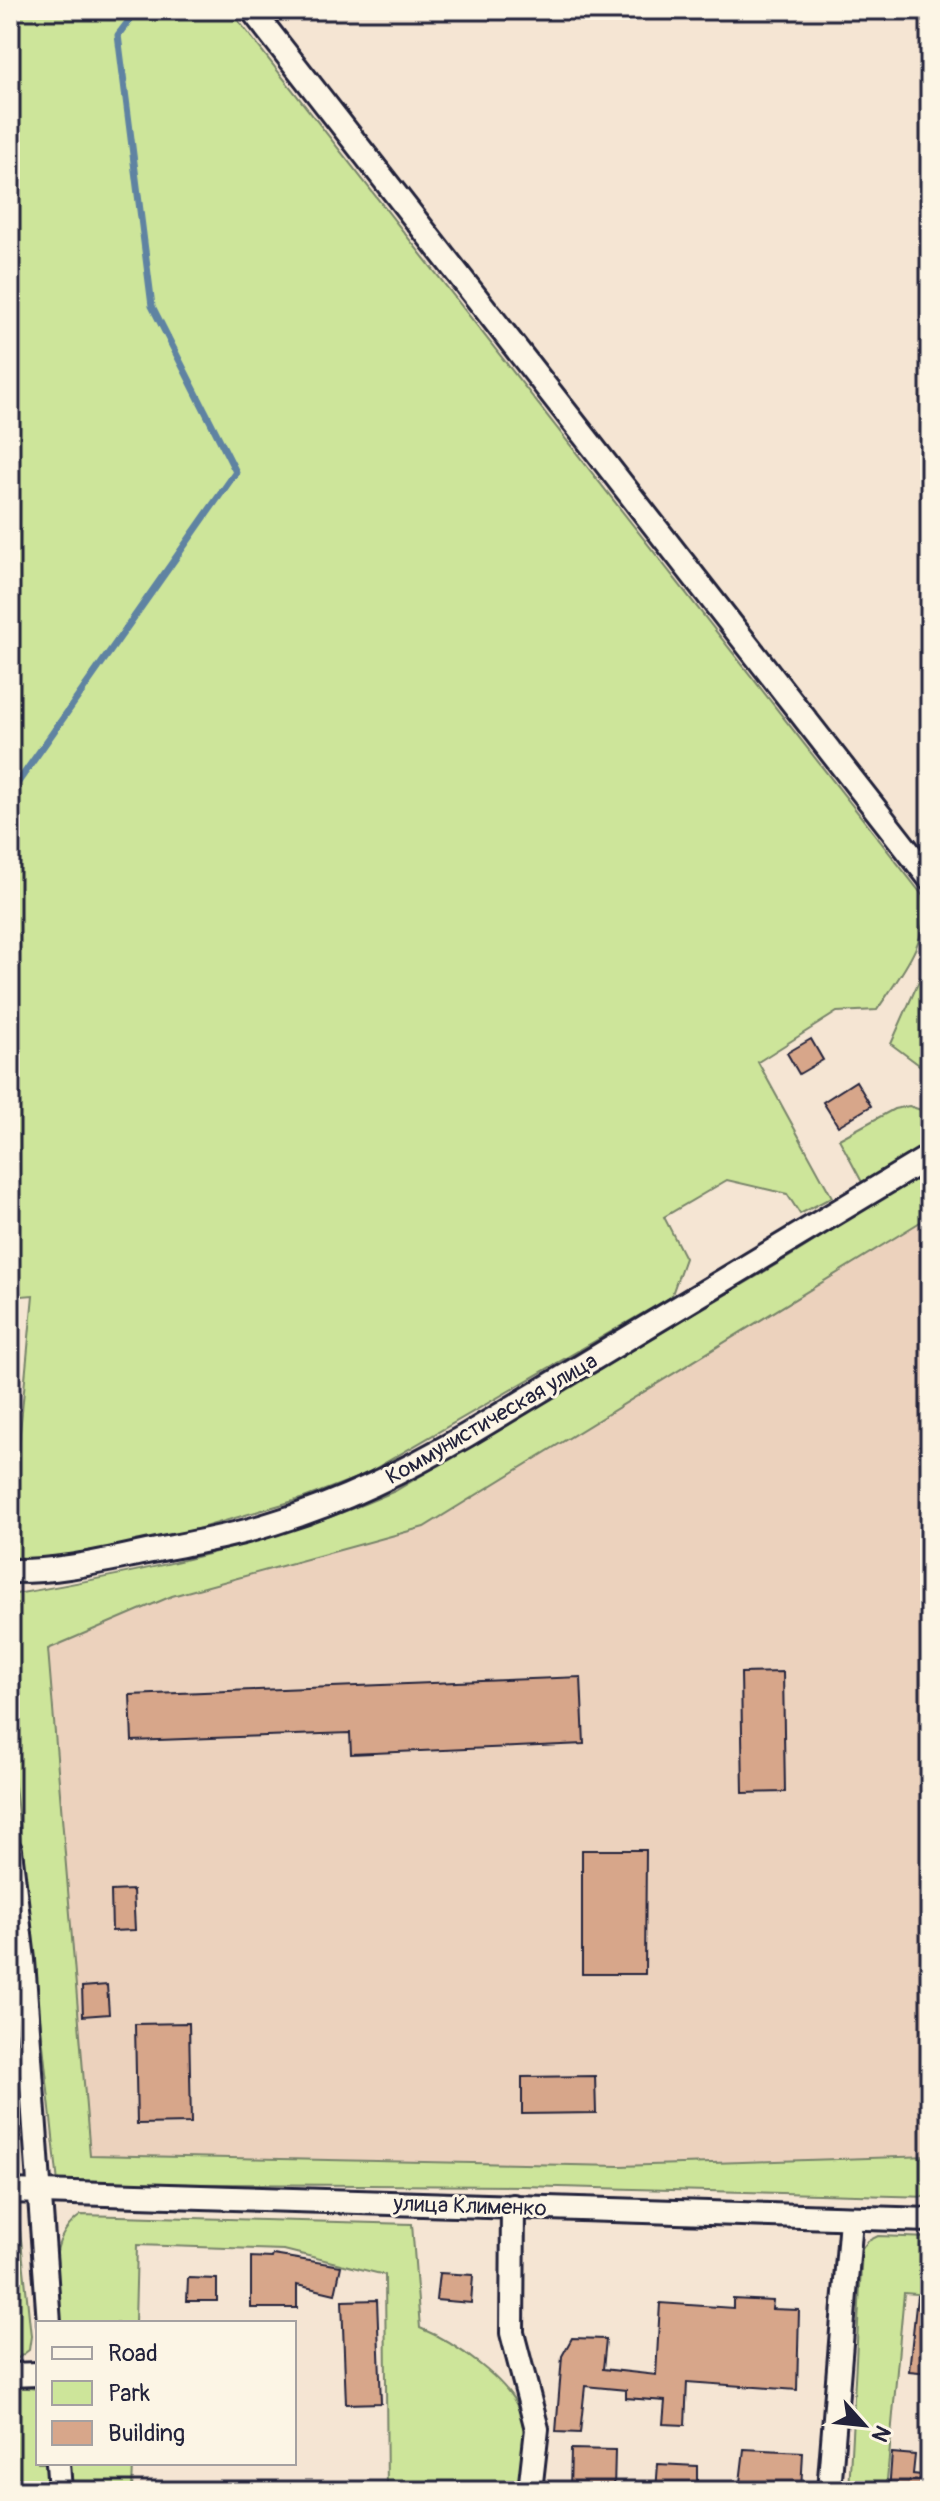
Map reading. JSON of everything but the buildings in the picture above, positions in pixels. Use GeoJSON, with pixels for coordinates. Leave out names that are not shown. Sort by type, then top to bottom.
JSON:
{"type":"FeatureCollection","features":[{"type":"Feature","properties":{"kind":"street"},"geometry":{"type":"LineString","coordinates":[[252,10],[930,879]]}},
{"type":"Feature","properties":{"kind":"street","name":"Коммунистическая улица"},"geometry":{"type":"LineString","coordinates":[[10,1571],[48,1572],[197,1542],[271,1524],[341,1500],[404,1471],[467,1435],[930,1156]]}},
{"type":"Feature","properties":{"kind":"street"},"geometry":{"type":"LineString","coordinates":[[10,1850],[23,1960],[49,2321]]}},
{"type":"Feature","properties":{"kind":"street","name":"улица Клименко"},"geometry":{"type":"LineString","coordinates":[[10,2191],[930,2220]]}},
{"type":"Feature","properties":{"kind":"street"},"geometry":{"type":"LineString","coordinates":[[513,2206],[512,2333],[537,2429],[530,2491]]}},
{"type":"Feature","properties":{"kind":"street"},"geometry":{"type":"LineString","coordinates":[[829,2491],[851,2219]]}},
{"type":"Feature","properties":{"kind":"street"},"geometry":{"type":"LineString","coordinates":[[10,2375],[36,2374]]}},
{"type":"Feature","properties":{"kind":"street"},"geometry":{"type":"LineString","coordinates":[[58,2465],[60,2491]]}},
{"type":"Feature","properties":{"kind":"shaded area"},"geometry":{"type":"Polygon","coordinates":[[[930,1216],[930,2156],[620,2166],[90,2155],[48,1648],[172,1596],[424,1527],[930,1216]]]}},
{"type":"Feature","properties":{"kind":"green space"},"geometry":{"type":"Polygon","coordinates":[[[10,10],[230,10],[923,896],[925,912],[912,956],[877,1010],[837,1012],[758,1062],[832,1197],[800,1214],[787,1194],[727,1180],[664,1217],[685,1258],[671,1297],[364,1475],[304,1498],[173,1536],[41,1560],[10,1557],[10,1486],[15,1485],[33,1295],[10,1297],[10,10]]]}},
{"type":"Feature","properties":{"kind":"green space"},"geometry":{"type":"Polygon","coordinates":[[[930,956],[930,1073],[891,1044],[930,956]]]}},
{"type":"Feature","properties":{"kind":"green space"},"geometry":{"type":"Polygon","coordinates":[[[909,1106],[930,1113],[930,1143],[863,1184],[839,1139],[894,1109],[909,1106]]]}},
{"type":"Feature","properties":{"kind":"green space"},"geometry":{"type":"Polygon","coordinates":[[[930,1168],[930,1216],[424,1527],[172,1596],[48,1649],[90,2155],[620,2166],[930,2156],[930,2197],[522,2186],[58,2183],[10,1740],[10,1595],[206,1555],[302,1527],[395,1491],[794,1254],[930,1168]]]}},
{"type":"Feature","properties":{"kind":"green space"},"geometry":{"type":"Polygon","coordinates":[[[10,2004],[16,2148],[10,2161],[10,2004]]]}},
{"type":"Feature","properties":{"kind":"green space"},"geometry":{"type":"Polygon","coordinates":[[[10,2209],[19,2221],[31,2336],[29,2350],[10,2364],[10,2209]]]}},
{"type":"Feature","properties":{"kind":"green space"},"geometry":{"type":"Polygon","coordinates":[[[81,2215],[412,2224],[420,2328],[448,2342],[479,2364],[494,2376],[516,2403],[524,2434],[520,2491],[387,2491],[385,2275],[284,2250],[137,2245],[135,2321],[60,2321],[57,2250],[69,2225],[81,2215]]]}},
{"type":"Feature","properties":{"kind":"green space"},"geometry":{"type":"Polygon","coordinates":[[[878,2236],[930,2238],[930,2295],[904,2293],[886,2491],[849,2491],[862,2249],[868,2241],[878,2236]]]}},
{"type":"Feature","properties":{"kind":"green space"},"geometry":{"type":"Polygon","coordinates":[[[10,2386],[36,2389],[36,2465],[49,2465],[50,2491],[17,2491],[14,2404],[10,2404],[10,2386]]]}},
{"type":"Feature","properties":{"kind":"green space"},"geometry":{"type":"Polygon","coordinates":[[[69,2465],[133,2465],[132,2491],[70,2491],[69,2465]]]}},
{"type":"Feature","properties":{"kind":"waterway"},"geometry":{"type":"LineString","coordinates":[[10,788],[14,788],[236,472],[152,306],[118,35],[137,10]]}}]}
